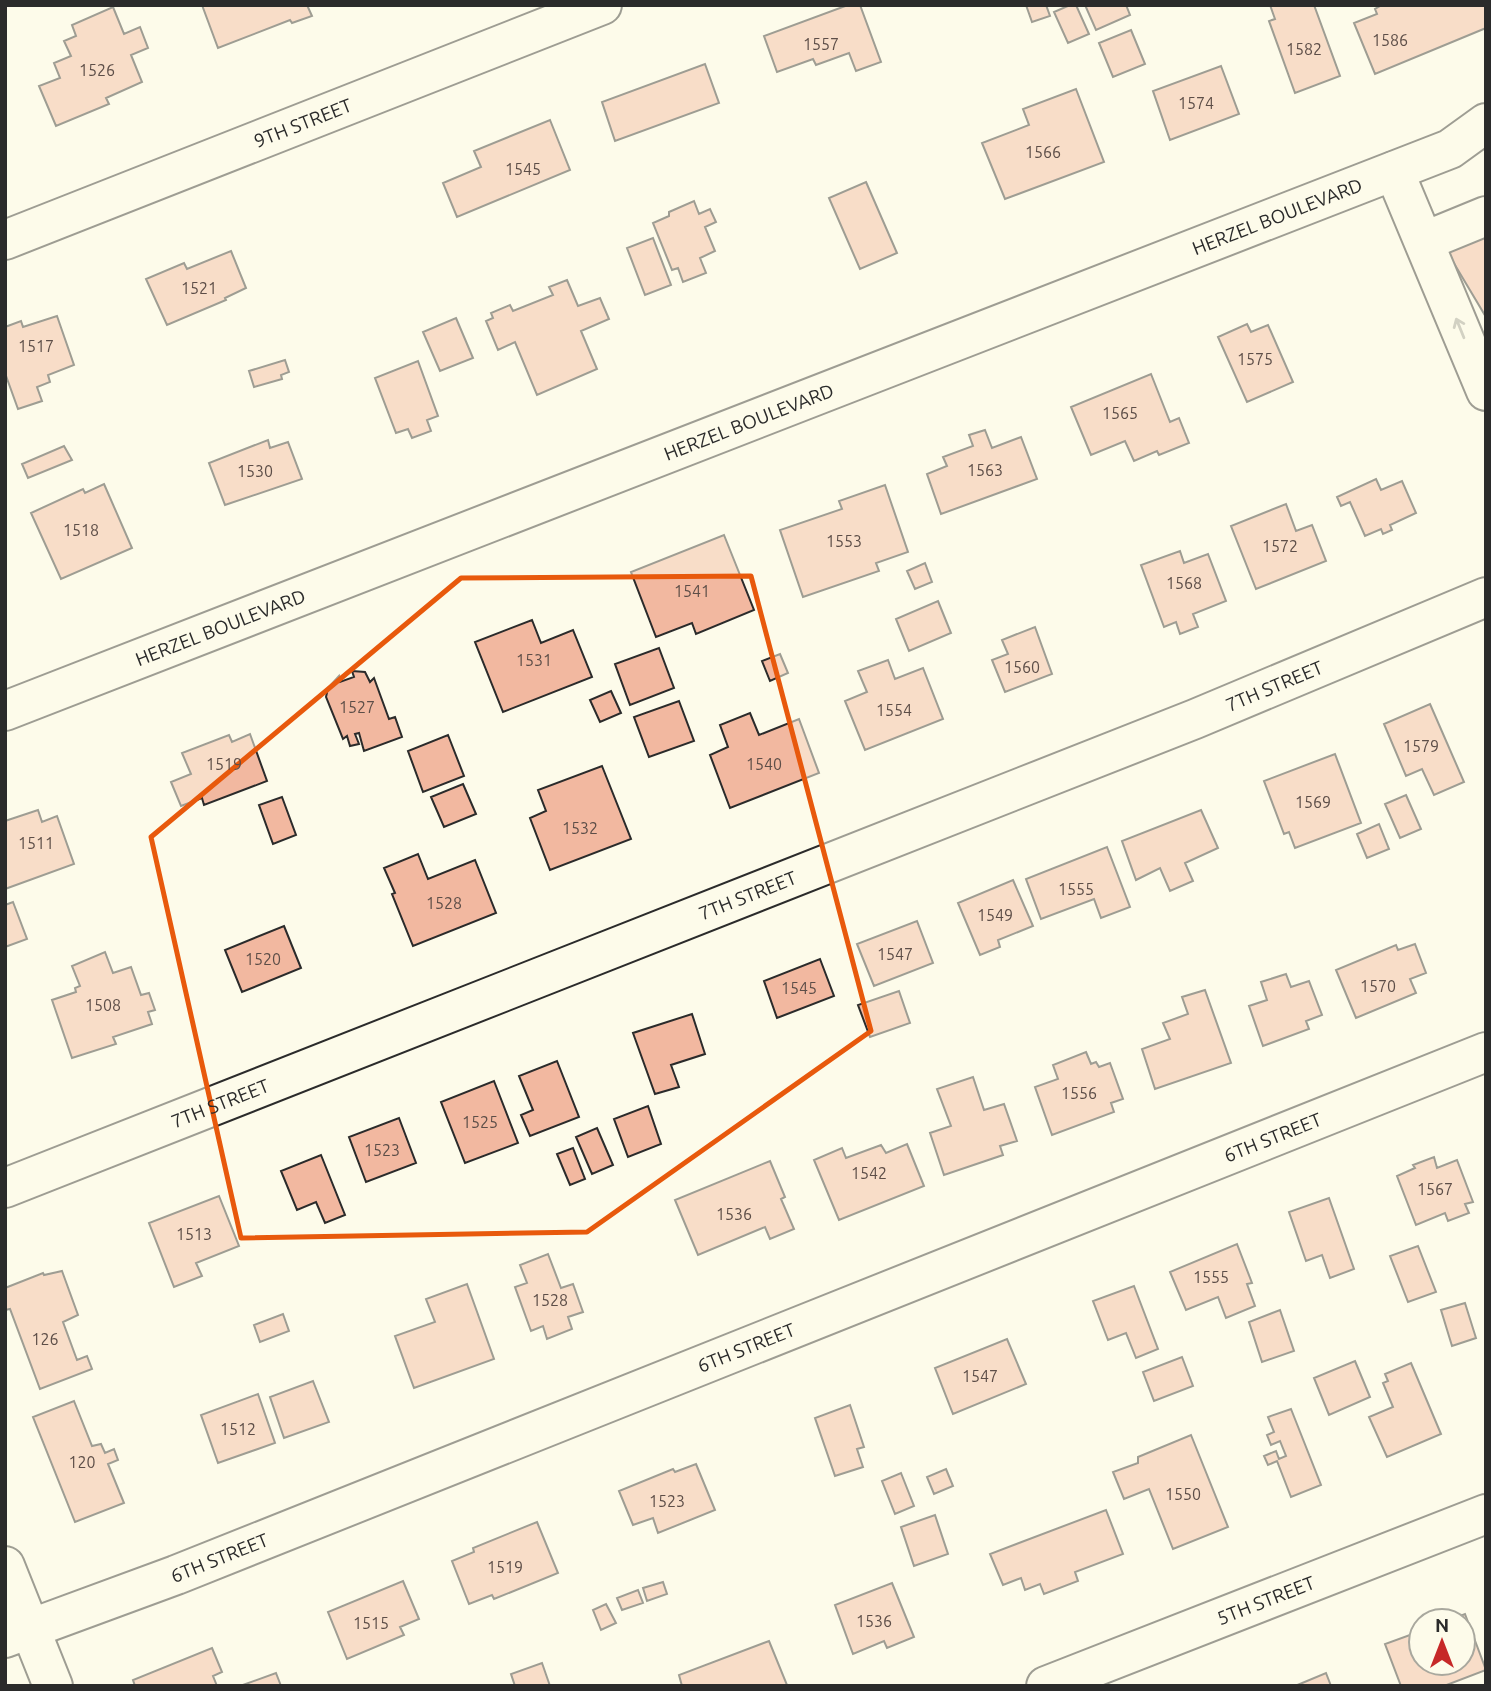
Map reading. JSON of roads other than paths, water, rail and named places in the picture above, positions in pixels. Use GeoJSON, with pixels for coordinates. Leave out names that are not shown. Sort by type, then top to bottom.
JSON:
{"type":"FeatureCollection","features":[{"type":"Feature","properties":{"kind":"street","name":"9TH STREET"},"geometry":{"type":"LineString","coordinates":[[5,240],[603,5]]}},
{"type":"Feature","properties":{"kind":"street","name":"HERZEL BOULEVARD"},"geometry":{"type":"LineString","coordinates":[[5,711],[1450,149],[1486,123]]}},
{"type":"Feature","properties":{"kind":"street"},"geometry":{"type":"LineString","coordinates":[[1394,171],[1486,391]]}},
{"type":"Feature","properties":{"kind":"street"},"geometry":{"type":"LineString","coordinates":[[1424,242],[1486,216]]}},
{"type":"Feature","properties":{"kind":"street","name":"7TH STREET"},"geometry":{"type":"LineString","coordinates":[[5,1188],[1182,724],[1486,597]]}},
{"type":"Feature","properties":{"kind":"street","name":"6TH STREET"},"geometry":{"type":"LineString","coordinates":[[18,1633],[189,1570],[1486,1052]]}},
{"type":"Feature","properties":{"kind":"street","name":"5TH STREET"},"geometry":{"type":"LineString","coordinates":[[1046,1686],[1486,1514]]}},
{"type":"Feature","properties":{"kind":"street"},"geometry":{"type":"LineString","coordinates":[[5,1566],[18,1633],[53,1686]]}}]}
